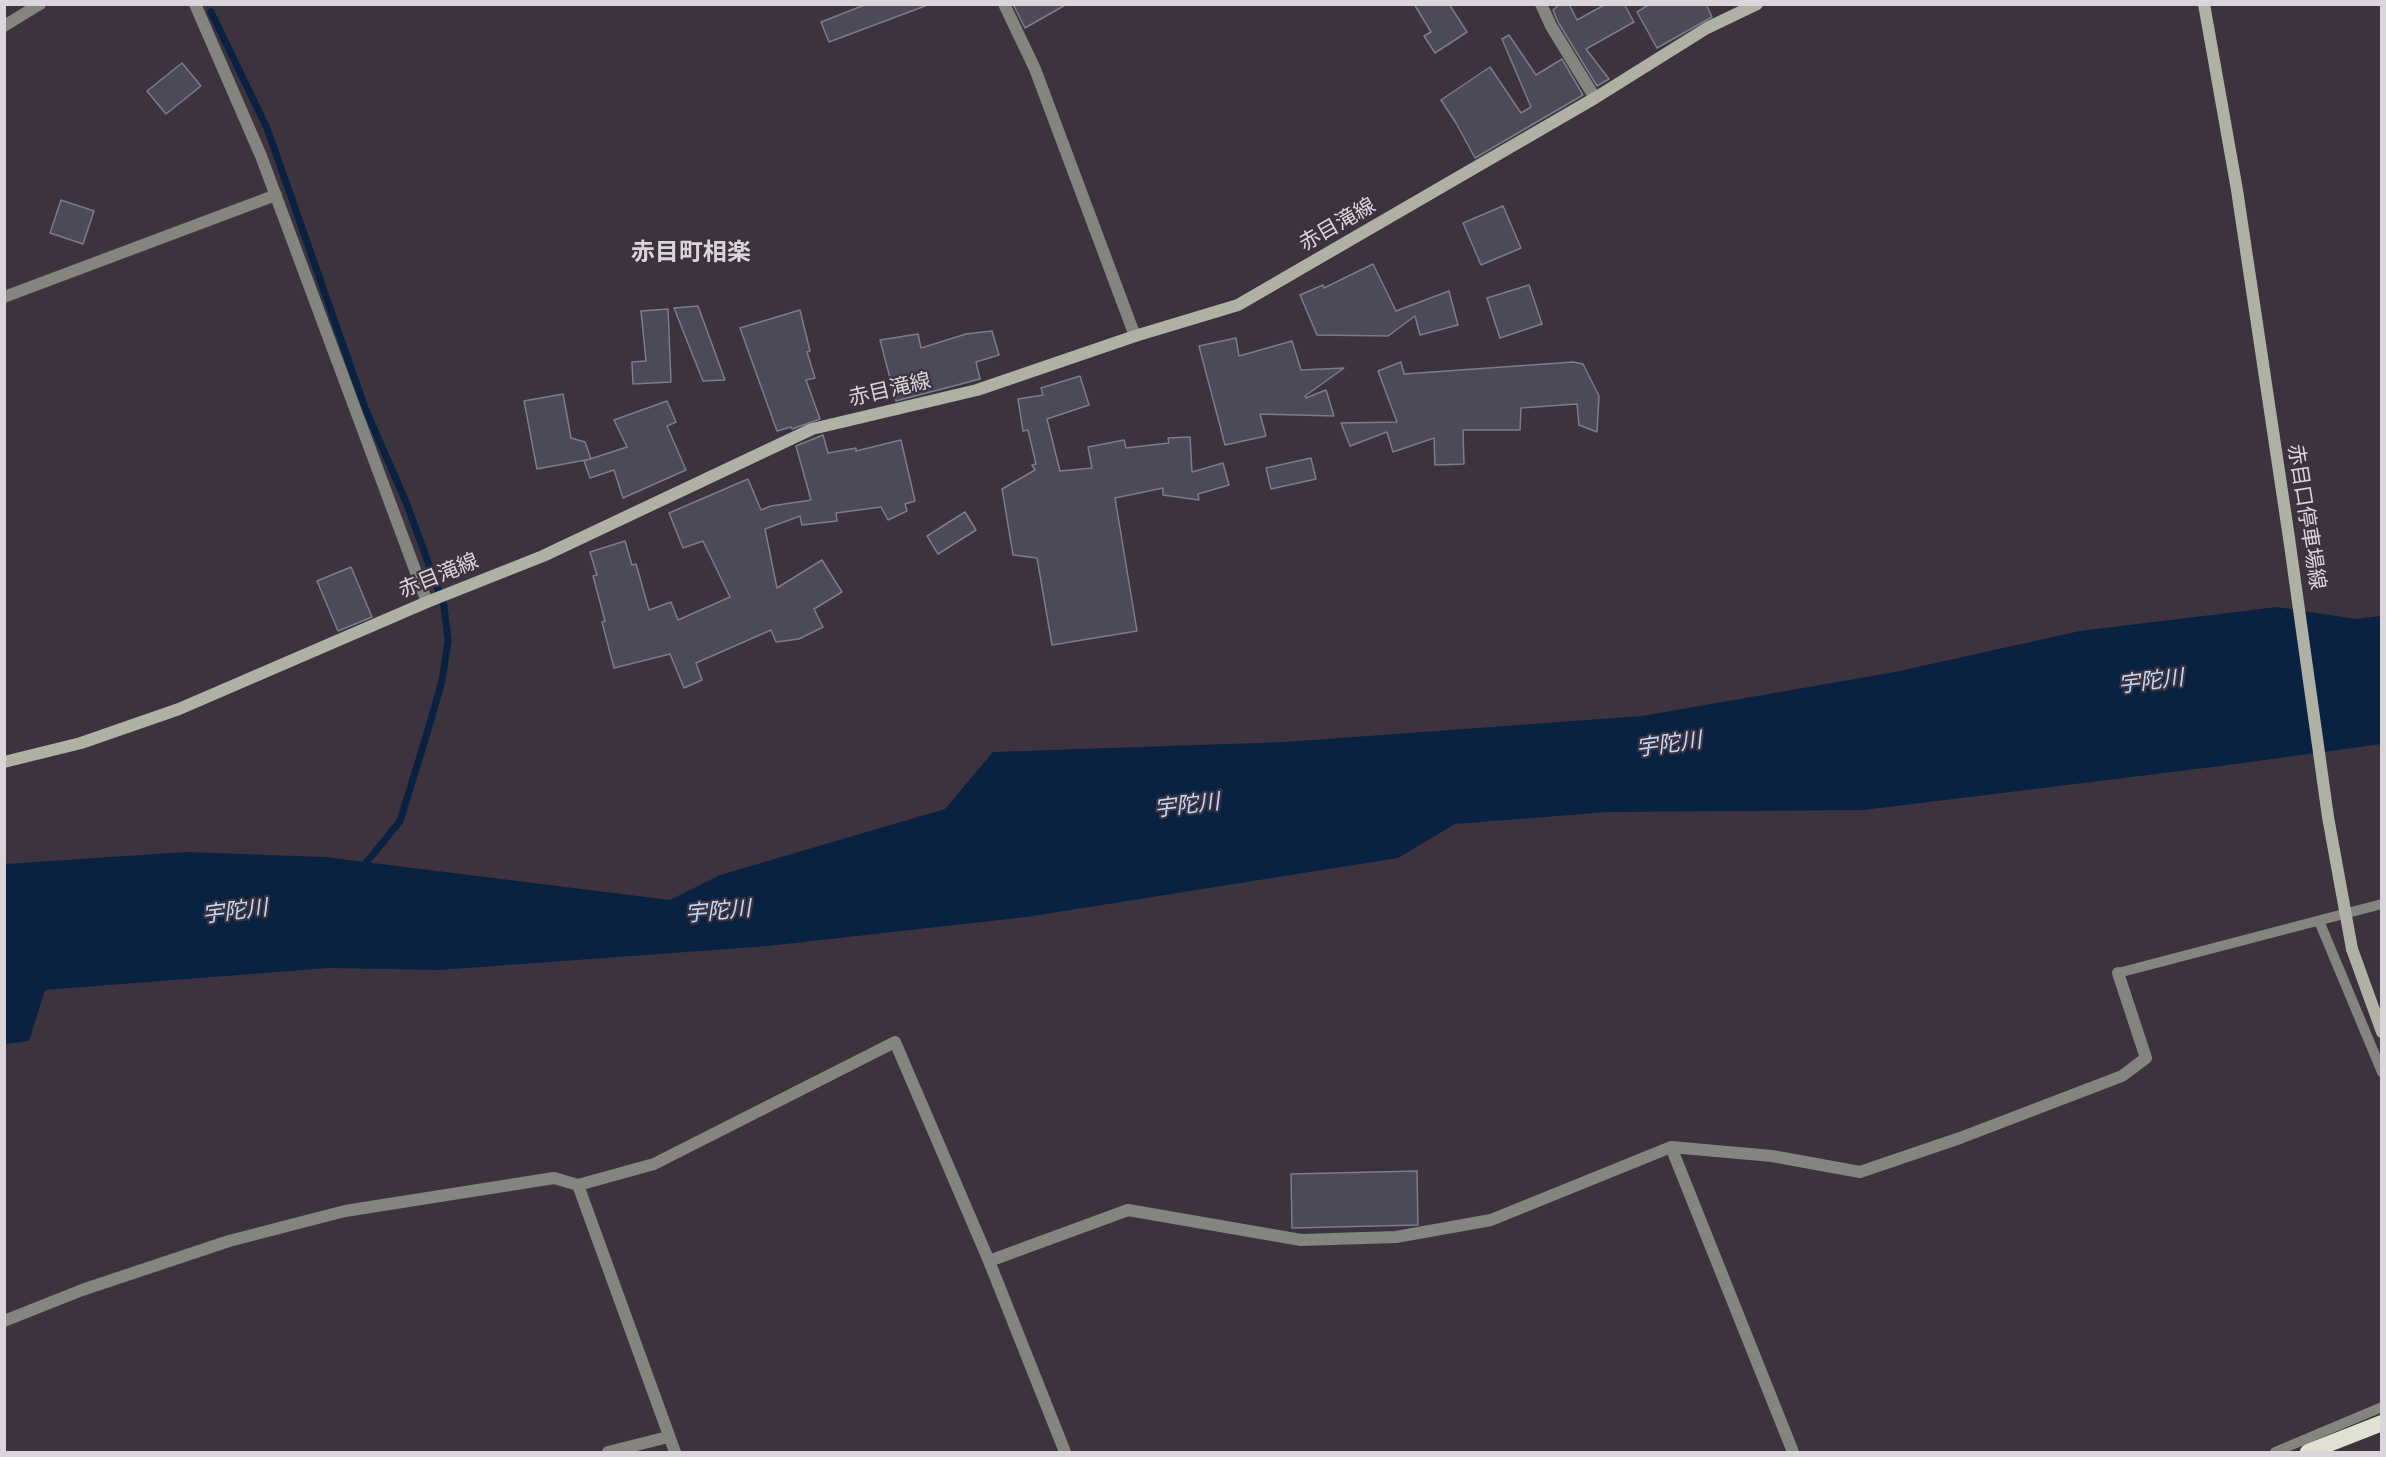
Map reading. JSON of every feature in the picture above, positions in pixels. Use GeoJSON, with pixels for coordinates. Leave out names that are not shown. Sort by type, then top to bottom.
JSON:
{"type":"FeatureCollection","features":[{"type":"Feature","properties":{"kind":"highway"},"geometry":{"type":"LineString","coordinates":[[2308,1452],[2382,1423]]}},
{"type":"Feature","properties":{"kind":"main road","name":"赤目滝線"},"geometry":{"type":"LineString","coordinates":[[4,762],[81,743],[179,709],[427,602],[543,556],[812,429],[977,390],[1135,336],[1238,305],[1595,98],[1707,28],[1757,4]]}},
{"type":"Feature","properties":{"kind":"main road","name":"赤目口停車場線"},"geometry":{"type":"LineString","coordinates":[[2204,4],[2237,190],[2328,817],[2352,949],[2382,1032]]}},
{"type":"Feature","properties":{"kind":"street"},"geometry":{"type":"LineString","coordinates":[[4,26],[40,4]]}},
{"type":"Feature","properties":{"kind":"street"},"geometry":{"type":"LineString","coordinates":[[195,4],[261,156],[427,602]]}},
{"type":"Feature","properties":{"kind":"street"},"geometry":{"type":"LineString","coordinates":[[1004,4],[1035,69],[1135,336]]}},
{"type":"Feature","properties":{"kind":"street"},"geometry":{"type":"LineString","coordinates":[[1541,4],[1551,26],[1595,98]]}},
{"type":"Feature","properties":{"kind":"street"},"geometry":{"type":"LineString","coordinates":[[4,297],[276,195]]}},
{"type":"Feature","properties":{"kind":"street"},"geometry":{"type":"LineString","coordinates":[[989,1261],[1128,1210],[1301,1240],[1396,1237],[1491,1220],[1671,1147],[1772,1156],[1860,1172],[1960,1138],[2122,1077],[2146,1058],[2118,973]]}},
{"type":"Feature","properties":{"kind":"street"},"geometry":{"type":"LineString","coordinates":[[4,1321],[82,1290],[229,1241],[345,1210],[554,1179],[578,1185],[654,1164],[895,1042],[989,1261],[1065,1452]]}},
{"type":"Feature","properties":{"kind":"street"},"geometry":{"type":"LineString","coordinates":[[1671,1147],[1793,1452]]}},
{"type":"Feature","properties":{"kind":"street"},"geometry":{"type":"LineString","coordinates":[[578,1185],[675,1452]]}},
{"type":"Feature","properties":{"kind":"street"},"geometry":{"type":"LineString","coordinates":[[608,1452],[668,1437]]}},
{"type":"Feature","properties":{"kind":"lane"},"geometry":{"type":"LineString","coordinates":[[2118,973],[2382,904]]}},
{"type":"Feature","properties":{"kind":"lane"},"geometry":{"type":"LineString","coordinates":[[2319,921],[2382,1072]]}},
{"type":"Feature","properties":{"kind":"lane"},"geometry":{"type":"LineString","coordinates":[[2276,1452],[2382,1407]]}},
{"type":"Feature","properties":{"kind":"water","name":"宇陀川"},"geometry":{"type":"Polygon","coordinates":[[[2277,607],[2356,619],[2381,616],[2381,744],[1864,810],[1608,812],[1455,824],[1398,858],[1026,917],[768,946],[440,970],[329,968],[45,990],[29,1041],[5,1044],[5,864],[186,852],[325,857],[670,900],[720,875],[945,809],[993,752],[1285,742],[1642,716],[1895,672],[2080,631],[2277,607]]]}},
{"type":"Feature","properties":{"kind":"building"},"geometry":{"type":"Polygon","coordinates":[[[867,4],[925,4],[925,6],[829,42],[821,22],[867,4]]]}},
{"type":"Feature","properties":{"kind":"building"},"geometry":{"type":"Polygon","coordinates":[[[1013,4],[1067,4],[1025,28],[1013,4]]]}},
{"type":"Feature","properties":{"kind":"building"},"geometry":{"type":"Polygon","coordinates":[[[1414,4],[1449,4],[1467,32],[1435,53],[1424,36],[1431,32],[1414,4]]]}},
{"type":"Feature","properties":{"kind":"building"},"geometry":{"type":"Polygon","coordinates":[[[1560,4],[1569,4],[1577,20],[1606,4],[1624,4],[1634,22],[1586,49],[1609,79],[1597,86],[1558,22],[1553,10],[1560,4]]]}},
{"type":"Feature","properties":{"kind":"building"},"geometry":{"type":"Polygon","coordinates":[[[1650,4],[1706,4],[1712,17],[1657,48],[1637,12],[1650,4]]]}},
{"type":"Feature","properties":{"kind":"building"},"geometry":{"type":"Polygon","coordinates":[[[1509,35],[1536,75],[1562,59],[1583,95],[1475,158],[1441,100],[1490,67],[1521,113],[1531,107],[1502,39],[1509,35]]]}},
{"type":"Feature","properties":{"kind":"building"},"geometry":{"type":"Polygon","coordinates":[[[182,63],[201,86],[166,114],[147,91],[182,63]]]}},
{"type":"Feature","properties":{"kind":"building"},"geometry":{"type":"Polygon","coordinates":[[[61,200],[94,211],[83,244],[50,233],[61,200]]]}},
{"type":"Feature","properties":{"kind":"building"},"geometry":{"type":"Polygon","coordinates":[[[1503,206],[1521,248],[1481,265],[1463,223],[1503,206]]]}},
{"type":"Feature","properties":{"kind":"building"},"geometry":{"type":"Polygon","coordinates":[[[1373,264],[1396,311],[1449,291],[1458,325],[1420,335],[1415,316],[1388,336],[1317,335],[1300,295],[1323,285],[1324,288],[1373,264]]]}},
{"type":"Feature","properties":{"kind":"building"},"geometry":{"type":"Polygon","coordinates":[[[1529,285],[1542,324],[1500,338],[1487,298],[1529,285]]]}},
{"type":"Feature","properties":{"kind":"building"},"geometry":{"type":"Polygon","coordinates":[[[698,306],[725,380],[703,381],[674,308],[698,306]]]}},
{"type":"Feature","properties":{"kind":"building"},"geometry":{"type":"Polygon","coordinates":[[[668,309],[671,382],[633,384],[632,362],[646,361],[641,311],[668,309]]]}},
{"type":"Feature","properties":{"kind":"building"},"geometry":{"type":"Polygon","coordinates":[[[800,310],[810,351],[807,352],[815,378],[806,380],[820,419],[792,429],[791,427],[777,431],[740,328],[800,310]]]}},
{"type":"Feature","properties":{"kind":"building"},"geometry":{"type":"Polygon","coordinates":[[[992,331],[999,355],[976,362],[980,379],[896,401],[880,340],[918,334],[921,348],[966,334],[992,331]]]}},
{"type":"Feature","properties":{"kind":"building"},"geometry":{"type":"Polygon","coordinates":[[[1236,338],[1239,356],[1292,341],[1301,370],[1344,368],[1305,396],[1306,398],[1326,390],[1334,416],[1260,414],[1266,436],[1225,445],[1199,346],[1236,338]]]}},
{"type":"Feature","properties":{"kind":"building"},"geometry":{"type":"Polygon","coordinates":[[[1401,362],[1404,374],[1573,362],[1583,364],[1599,396],[1597,432],[1579,425],[1577,404],[1521,408],[1520,430],[1463,430],[1464,464],[1435,465],[1434,438],[1393,452],[1387,432],[1350,446],[1341,423],[1397,422],[1378,371],[1401,362]]]}},
{"type":"Feature","properties":{"kind":"building"},"geometry":{"type":"Polygon","coordinates":[[[1080,376],[1089,405],[1047,419],[1060,471],[1092,468],[1088,447],[1124,440],[1126,448],[1169,443],[1168,438],[1190,437],[1192,472],[1223,463],[1229,485],[1198,494],[1199,500],[1163,495],[1163,488],[1115,498],[1137,631],[1052,645],[1037,558],[1013,555],[1002,489],[1035,470],[1032,465],[1036,464],[1028,430],[1023,431],[1018,399],[1043,395],[1041,388],[1080,376]]]}},
{"type":"Feature","properties":{"kind":"building"},"geometry":{"type":"Polygon","coordinates":[[[563,394],[571,438],[585,442],[591,459],[537,469],[524,401],[563,394]]]}},
{"type":"Feature","properties":{"kind":"building"},"geometry":{"type":"Polygon","coordinates":[[[667,401],[676,422],[667,426],[686,470],[623,498],[614,470],[590,478],[584,461],[627,447],[614,420],[667,401]]]}},
{"type":"Feature","properties":{"kind":"building"},"geometry":{"type":"Polygon","coordinates":[[[823,435],[828,453],[856,448],[856,451],[901,440],[915,501],[905,504],[907,511],[888,520],[881,507],[836,513],[837,521],[802,525],[800,516],[765,529],[777,588],[822,560],[842,592],[814,609],[823,627],[799,639],[776,642],[771,630],[696,663],[702,680],[684,688],[670,654],[614,668],[602,622],[605,621],[593,576],[597,575],[590,552],[625,541],[632,565],[636,564],[649,610],[671,602],[678,620],[730,597],[703,541],[683,548],[669,513],[748,479],[761,510],[771,506],[811,500],[796,446],[823,435]]]}},
{"type":"Feature","properties":{"kind":"building"},"geometry":{"type":"Polygon","coordinates":[[[1311,458],[1316,479],[1271,489],[1266,468],[1311,458]]]}},
{"type":"Feature","properties":{"kind":"building"},"geometry":{"type":"Polygon","coordinates":[[[965,512],[976,530],[938,554],[927,536],[965,512]]]}},
{"type":"Feature","properties":{"kind":"building"},"geometry":{"type":"Polygon","coordinates":[[[351,567],[372,617],[338,631],[317,581],[351,567]]]}},
{"type":"Feature","properties":{"kind":"building"},"geometry":{"type":"Polygon","coordinates":[[[1417,1171],[1418,1225],[1292,1228],[1291,1174],[1417,1171]]]}},
{"type":"Feature","properties":{"kind":"waterway"},"geometry":{"type":"LineString","coordinates":[[211,12],[267,128],[365,408],[406,502],[444,606],[448,641],[442,681],[400,821],[361,869]]}},
{"type":"Feature","properties":{"kind":"district","name":"赤目町相楽"},"geometry":{"type":"Point","coordinates":[691,254]}}]}
